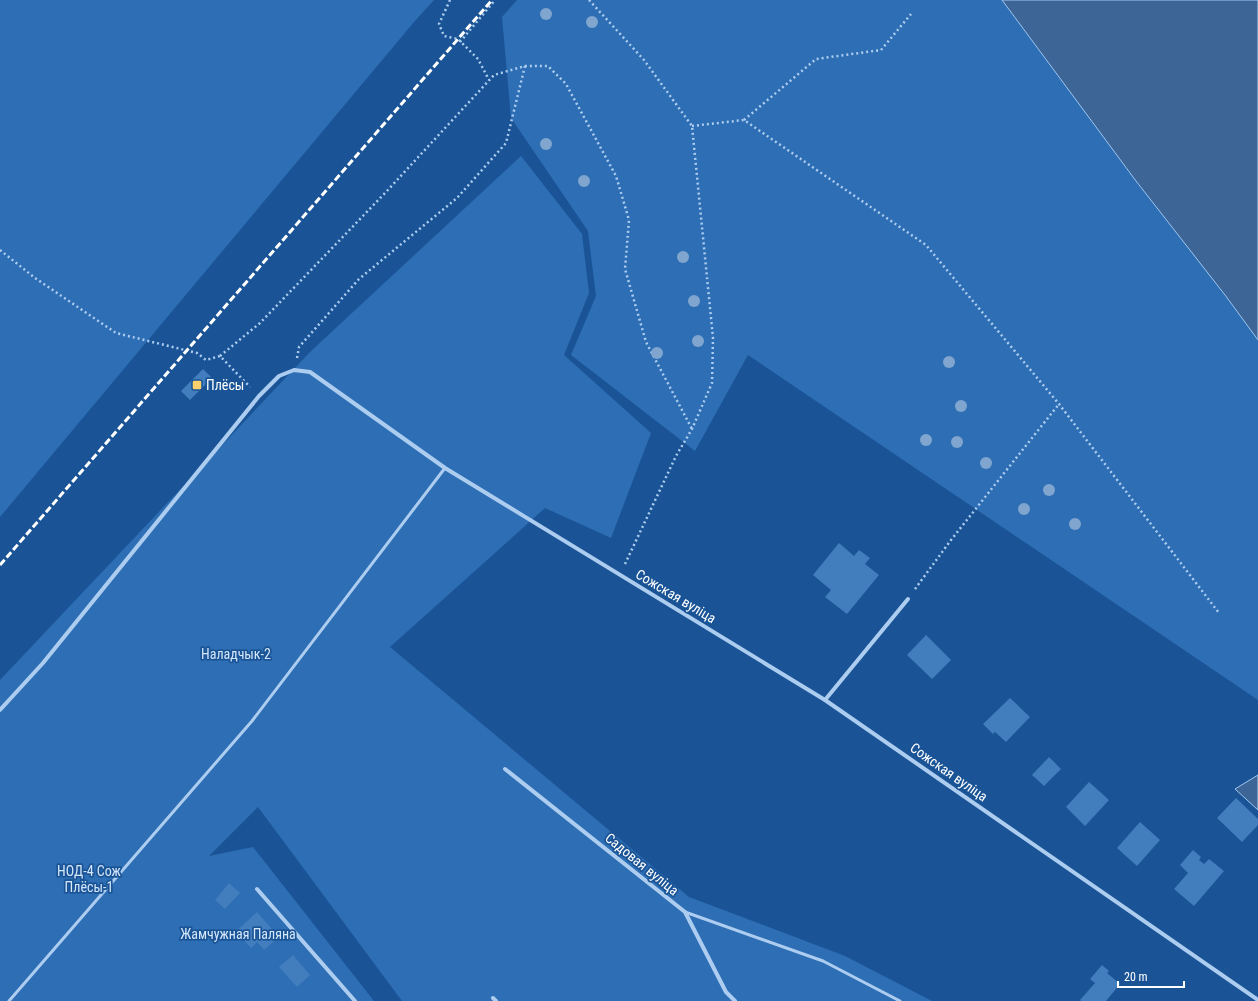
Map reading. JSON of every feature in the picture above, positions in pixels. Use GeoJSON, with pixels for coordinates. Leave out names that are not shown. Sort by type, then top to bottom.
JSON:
{"type":"FeatureCollection","features":[{"type":"Feature","properties":{"kind":"street"},"geometry":{"type":"LineString","coordinates":[[0,710],[43,663],[259,396],[279,376],[294,370]]}},
{"type":"Feature","properties":{"kind":"street","name":"Сожская вуліца"},"geometry":{"type":"LineString","coordinates":[[294,370],[310,372],[446,468],[825,700],[1258,1000]]}},
{"type":"Feature","properties":{"kind":"street"},"geometry":{"type":"LineString","coordinates":[[825,700],[908,599]]}},
{"type":"Feature","properties":{"kind":"street","name":"Садовая вуліца"},"geometry":{"type":"LineString","coordinates":[[505,769],[684,912],[726,992],[735,1001]]}},
{"type":"Feature","properties":{"kind":"street"},"geometry":{"type":"LineString","coordinates":[[257,889],[356,1001]]}},
{"type":"Feature","properties":{"kind":"lane"},"geometry":{"type":"LineString","coordinates":[[9,1001],[252,721],[446,468]]}},
{"type":"Feature","properties":{"kind":"lane"},"geometry":{"type":"LineString","coordinates":[[684,912],[823,960],[900,1001]]}},
{"type":"Feature","properties":{"kind":"path"},"geometry":{"type":"LineString","coordinates":[[450,0],[439,24],[444,36],[458,39],[478,59],[489,80]]}},
{"type":"Feature","properties":{"kind":"path"},"geometry":{"type":"LineString","coordinates":[[460,42],[495,0]]}},
{"type":"Feature","properties":{"kind":"path"},"geometry":{"type":"LineString","coordinates":[[589,0],[644,60],[692,126],[713,338],[712,384],[692,429],[676,456],[620,574]]}},
{"type":"Feature","properties":{"kind":"path"},"geometry":{"type":"LineString","coordinates":[[692,126],[744,120],[816,59],[881,50],[911,14]]}},
{"type":"Feature","properties":{"kind":"path"},"geometry":{"type":"LineString","coordinates":[[0,250],[34,278],[116,333],[197,353],[206,360],[220,356],[260,323],[386,192],[494,74],[525,66],[548,66],[566,84],[616,176],[629,220],[625,269],[642,330],[646,342],[692,429]]}},
{"type":"Feature","properties":{"kind":"path"},"geometry":{"type":"LineString","coordinates":[[294,370],[299,348],[359,279],[457,198],[506,142],[525,66]]}},
{"type":"Feature","properties":{"kind":"path"},"geometry":{"type":"LineString","coordinates":[[744,120],[926,245],[1059,404],[1219,613]]}},
{"type":"Feature","properties":{"kind":"path"},"geometry":{"type":"LineString","coordinates":[[220,356],[259,396]]}},
{"type":"Feature","properties":{"kind":"path"},"geometry":{"type":"LineString","coordinates":[[908,599],[951,540],[1059,404]]}},
{"type":"Feature","properties":{"kind":"green space"},"geometry":{"type":"Polygon","coordinates":[[[0,0],[434,0],[0,517],[0,0]]]}},
{"type":"Feature","properties":{"kind":"green space"},"geometry":{"type":"Polygon","coordinates":[[[517,0],[1002,0],[1136,181],[1225,295],[1258,340],[1258,700],[748,355],[695,451],[571,355],[596,296],[588,231],[511,118],[502,17],[517,0]]]}},
{"type":"Feature","properties":{"kind":"green space","name":"Наладчык-2"},"geometry":{"type":"Polygon","coordinates":[[[521,156],[582,234],[589,293],[564,355],[651,433],[611,538],[545,508],[390,647],[689,897],[845,956],[932,1001],[402,1001],[258,807],[209,856],[253,847],[374,1001],[0,1001],[0,680],[310,352],[521,156]]]}},
{"type":"Feature","properties":{"kind":"shaded area"},"geometry":{"type":"Polygon","coordinates":[[[1002,0],[1258,0],[1258,340],[1225,295],[1136,181],[1002,0]]]}},
{"type":"Feature","properties":{"kind":"shaded area"},"geometry":{"type":"Polygon","coordinates":[[[1258,775],[1258,810],[1235,789],[1258,775]]]}},
{"type":"Feature","properties":{"kind":"building","name":"Плёсы"},"geometry":{"type":"Polygon","coordinates":[[[203,369],[212,378],[190,400],[181,391],[203,369]]]}},
{"type":"Feature","properties":{"kind":"building"},"geometry":{"type":"Polygon","coordinates":[[[839,543],[854,556],[859,550],[870,558],[865,564],[879,575],[847,614],[825,597],[831,590],[813,575],[839,543]]]}},
{"type":"Feature","properties":{"kind":"building"},"geometry":{"type":"Polygon","coordinates":[[[926,635],[951,660],[932,679],[907,655],[926,635]]]}},
{"type":"Feature","properties":{"kind":"building"},"geometry":{"type":"Polygon","coordinates":[[[1010,698],[1030,717],[1006,742],[995,732],[993,734],[983,724],[1010,698]]]}},
{"type":"Feature","properties":{"kind":"building"},"geometry":{"type":"Polygon","coordinates":[[[1049,757],[1061,769],[1044,786],[1032,775],[1049,757]]]}},
{"type":"Feature","properties":{"kind":"building"},"geometry":{"type":"Polygon","coordinates":[[[1089,782],[1109,800],[1085,826],[1066,807],[1089,782]]]}},
{"type":"Feature","properties":{"kind":"building"},"geometry":{"type":"Polygon","coordinates":[[[1236,798],[1258,819],[1258,825],[1242,842],[1217,818],[1236,798]]]}},
{"type":"Feature","properties":{"kind":"building"},"geometry":{"type":"Polygon","coordinates":[[[1140,822],[1160,840],[1137,866],[1117,848],[1140,822]]]}},
{"type":"Feature","properties":{"kind":"building"},"geometry":{"type":"Polygon","coordinates":[[[1193,850],[1201,857],[1199,860],[1204,864],[1209,859],[1224,871],[1194,906],[1174,889],[1188,873],[1180,865],[1193,850]]]}},
{"type":"Feature","properties":{"kind":"building"},"geometry":{"type":"Polygon","coordinates":[[[229,883],[240,893],[225,909],[215,900],[229,883]]]}},
{"type":"Feature","properties":{"kind":"building"},"geometry":{"type":"Polygon","coordinates":[[[257,912],[279,937],[264,950],[257,942],[251,948],[236,931],[257,912]]]}},
{"type":"Feature","properties":{"kind":"building"},"geometry":{"type":"Polygon","coordinates":[[[293,955],[310,975],[297,987],[279,967],[293,955]]]}},
{"type":"Feature","properties":{"kind":"building"},"geometry":{"type":"Polygon","coordinates":[[[1102,965],[1109,971],[1107,973],[1120,984],[1106,1001],[1081,1001],[1080,1000],[1095,983],[1090,979],[1102,965]]]}},
{"type":"Feature","properties":{"kind":"railway"},"geometry":{"type":"LineString","coordinates":[[0,565],[492,0]]}},
{"type":"Feature","properties":{"kind":"place","name":"Плёсы"},"geometry":{"type":"Point","coordinates":[197,385]}},
{"type":"Feature","properties":{"kind":"park label","name":"НОД-4 Сож Плёсы-1"},"geometry":{"type":"Point","coordinates":[89,880]}},
{"type":"Feature","properties":{"kind":"park label","name":"Жамчужная Паляна"},"geometry":{"type":"Point","coordinates":[238,934]}}]}
